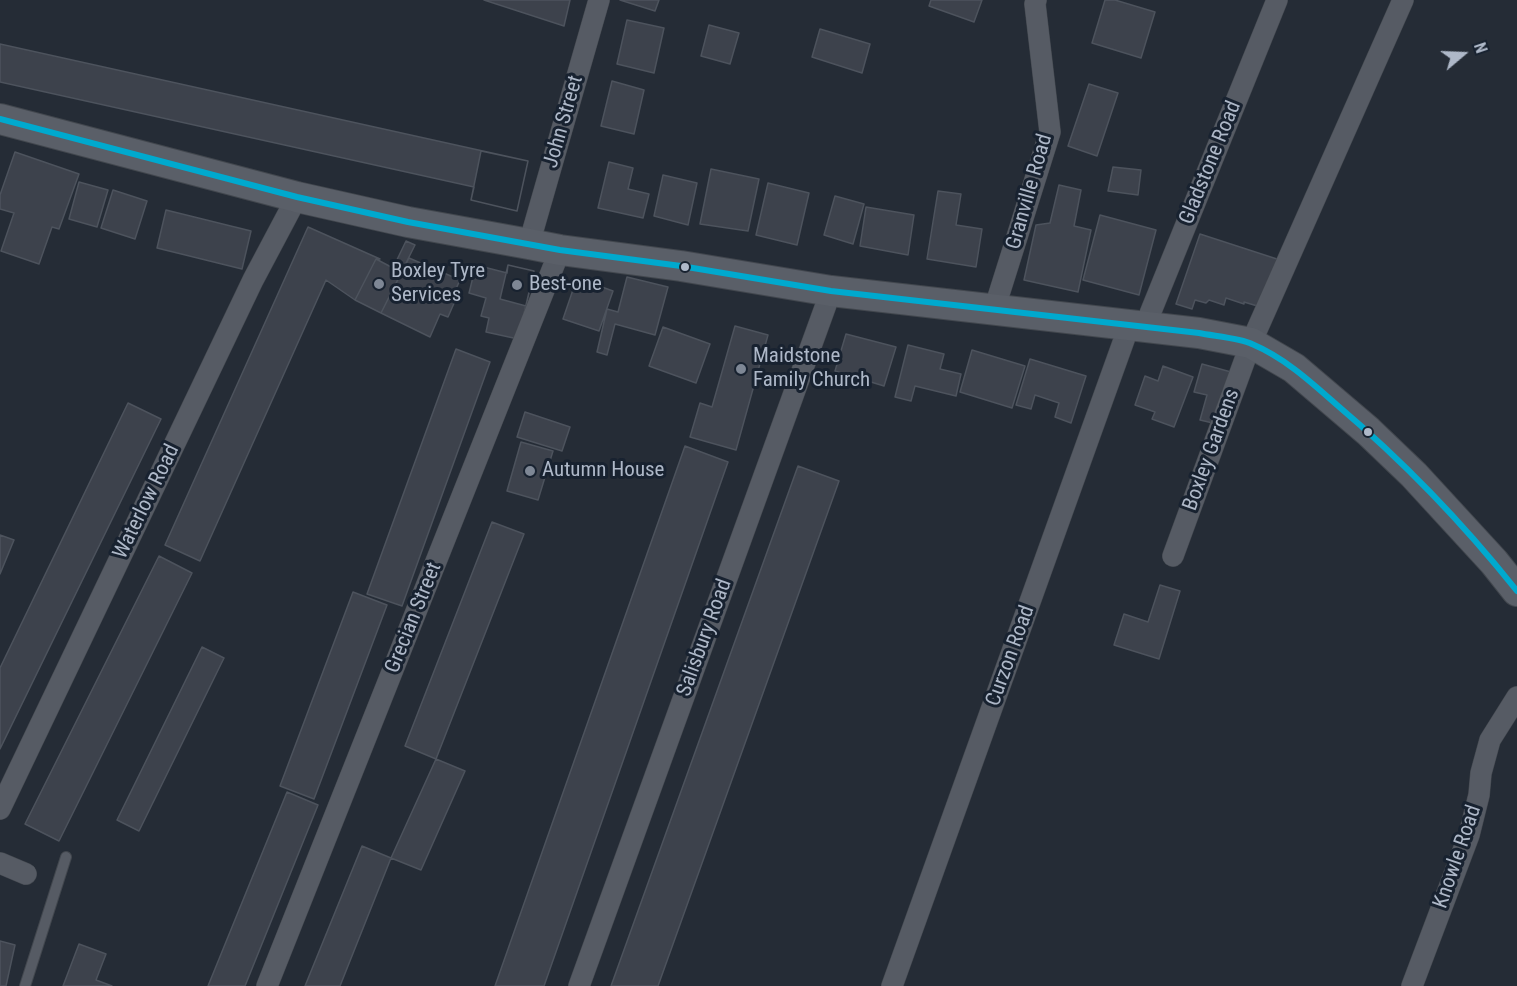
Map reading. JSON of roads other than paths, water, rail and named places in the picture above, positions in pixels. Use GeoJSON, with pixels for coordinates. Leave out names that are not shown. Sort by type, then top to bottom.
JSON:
{"type":"FeatureCollection","features":[{"type":"Feature","properties":{"kind":"street","name":"John Street"},"geometry":{"type":"LineString","coordinates":[[529,244],[599,0]]}},
{"type":"Feature","properties":{"kind":"street","name":"Granville Road"},"geometry":{"type":"LineString","coordinates":[[994,310],[1050,132],[1036,0]]}},
{"type":"Feature","properties":{"kind":"street","name":"Gladstone Road"},"geometry":{"type":"LineString","coordinates":[[1137,326],[1276,0]]}},
{"type":"Feature","properties":{"kind":"street","name":"Boxley Gardens"},"geometry":{"type":"LineString","coordinates":[[1173,556],[1251,343],[1403,0]]}},
{"type":"Feature","properties":{"kind":"street"},"geometry":{"type":"LineString","coordinates":[[0,119],[297,197],[408,222],[560,250],[681,266],[831,291],[1199,333],[1251,343],[1294,368],[1368,431],[1414,475],[1494,562],[1517,591]]}},
{"type":"Feature","properties":{"kind":"street","name":"Waterlow Road"},"geometry":{"type":"LineString","coordinates":[[0,809],[253,280],[297,197]]}},
{"type":"Feature","properties":{"kind":"street","name":"Grecian Street"},"geometry":{"type":"LineString","coordinates":[[267,986],[560,250]]}},
{"type":"Feature","properties":{"kind":"street","name":"Salisbury Road"},"geometry":{"type":"LineString","coordinates":[[579,986],[831,291]]}},
{"type":"Feature","properties":{"kind":"street","name":"Curzon Road"},"geometry":{"type":"LineString","coordinates":[[892,986],[1137,326]]}},
{"type":"Feature","properties":{"kind":"street","name":"Knowle Road"},"geometry":{"type":"LineString","coordinates":[[1412,986],[1469,834],[1490,740],[1517,697]]}},
{"type":"Feature","properties":{"kind":"street"},"geometry":{"type":"LineString","coordinates":[[0,863],[26,874]]}},
{"type":"Feature","properties":{"kind":"lane"},"geometry":{"type":"LineString","coordinates":[[26,986],[66,857]]}},
{"type":"Feature","properties":{"kind":"place","name":"Boxley Tyre Services"},"geometry":{"type":"Point","coordinates":[379,284]}},
{"type":"Feature","properties":{"kind":"place","name":"Best-one"},"geometry":{"type":"Point","coordinates":[517,285]}},
{"type":"Feature","properties":{"kind":"place","name":"Maidstone Family Church"},"geometry":{"type":"Point","coordinates":[741,369]}},
{"type":"Feature","properties":{"kind":"place","name":"Autumn House"},"geometry":{"type":"Point","coordinates":[530,471]}}]}
